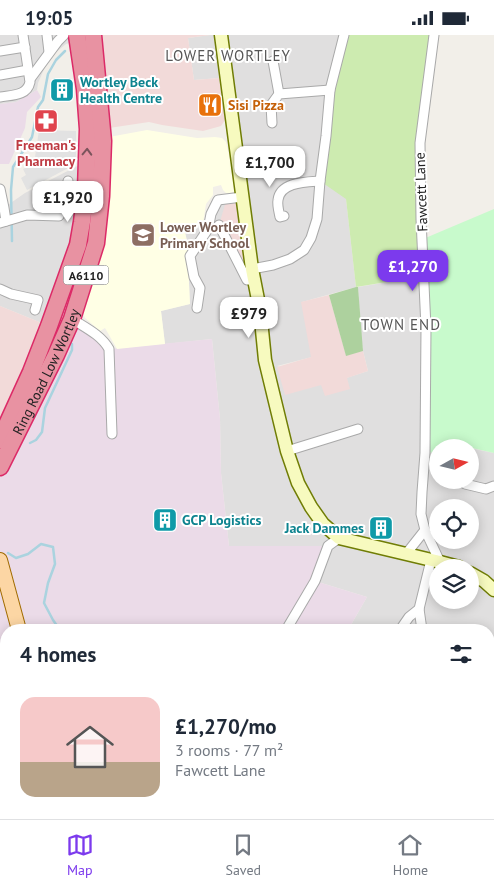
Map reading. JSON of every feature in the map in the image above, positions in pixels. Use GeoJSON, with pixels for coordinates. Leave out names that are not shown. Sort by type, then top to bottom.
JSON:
{"type":"FeatureCollection","features":[{"type":"Feature","properties":{"kind":"highway","name":"Ring Road Low Wortley"},"geometry":{"type":"LineString","coordinates":[[0,440],[31,372],[78,245],[86,189],[88,129],[85,89],[77,35]]}},
{"type":"Feature","properties":{"kind":"highway","name":"Ring Road Low Wortley"},"geometry":{"type":"LineString","coordinates":[[0,467],[72,319],[96,243],[101,197],[103,141],[93,35]]}},
{"type":"Feature","properties":{"kind":"highway"},"geometry":{"type":"LineString","coordinates":[[31,372],[60,323],[72,319]]}},
{"type":"Feature","properties":{"kind":"main road"},"geometry":{"type":"LineString","coordinates":[[0,560],[17,624]]}},
{"type":"Feature","properties":{"kind":"street"},"geometry":{"type":"LineString","coordinates":[[0,97],[22,93],[27,90],[29,77],[23,35]]}},
{"type":"Feature","properties":{"kind":"street"},"geometry":{"type":"LineString","coordinates":[[47,35],[49,52]]}},
{"type":"Feature","properties":{"kind":"street"},"geometry":{"type":"LineString","coordinates":[[29,77],[64,35]]}},
{"type":"Feature","properties":{"kind":"street"},"geometry":{"type":"LineString","coordinates":[[221,35],[242,197],[260,310],[265,360],[287,451],[298,483],[323,524],[339,538],[429,559]]}},
{"type":"Feature","properties":{"kind":"street"},"geometry":{"type":"LineString","coordinates":[[219,225],[247,280],[253,274],[290,259],[304,249],[312,239],[317,219],[330,90],[344,35]]}},
{"type":"Feature","properties":{"kind":"street","name":"Fawcett Lane"},"geometry":{"type":"LineString","coordinates":[[434,35],[420,143],[426,328],[425,453],[422,513],[425,530],[435,559]]}},
{"type":"Feature","properties":{"kind":"street"},"geometry":{"type":"LineString","coordinates":[[0,51],[25,47]]}},
{"type":"Feature","properties":{"kind":"street"},"geometry":{"type":"LineString","coordinates":[[273,61],[279,95]]}},
{"type":"Feature","properties":{"kind":"street"},"geometry":{"type":"LineString","coordinates":[[0,75],[29,77]]}},
{"type":"Feature","properties":{"kind":"street"},"geometry":{"type":"LineString","coordinates":[[272,123],[270,105],[279,95],[330,90]]}},
{"type":"Feature","properties":{"kind":"street"},"geometry":{"type":"LineString","coordinates":[[0,189],[4,208],[3,222],[27,215],[59,216],[66,204],[68,181]]}},
{"type":"Feature","properties":{"kind":"street"},"geometry":{"type":"LineString","coordinates":[[284,216],[280,217],[278,200],[283,189],[295,184],[320,181]]}},
{"type":"Feature","properties":{"kind":"street"},"geometry":{"type":"LineString","coordinates":[[197,308],[204,288],[194,277],[190,256],[208,229],[211,214],[218,200],[242,197]]}},
{"type":"Feature","properties":{"kind":"street"},"geometry":{"type":"LineString","coordinates":[[0,289],[11,295],[39,297],[35,310]]}},
{"type":"Feature","properties":{"kind":"street"},"geometry":{"type":"LineString","coordinates":[[72,319],[104,340],[109,349],[112,434]]}},
{"type":"Feature","properties":{"kind":"street"},"geometry":{"type":"LineString","coordinates":[[287,451],[358,429]]}},
{"type":"Feature","properties":{"kind":"street"},"geometry":{"type":"LineString","coordinates":[[479,488],[486,489],[494,487]]}},
{"type":"Feature","properties":{"kind":"street"},"geometry":{"type":"LineString","coordinates":[[406,554],[425,530]]}},
{"type":"Feature","properties":{"kind":"street"},"geometry":{"type":"LineString","coordinates":[[290,624],[315,581],[328,546],[339,538]]}},
{"type":"Feature","properties":{"kind":"street"},"geometry":{"type":"LineString","coordinates":[[479,578],[494,590]]}},
{"type":"Feature","properties":{"kind":"street"},"geometry":{"type":"LineString","coordinates":[[421,624],[419,609],[429,581]]}},
{"type":"Feature","properties":{"kind":"street"},"geometry":{"type":"LineString","coordinates":[[404,624],[419,609]]}},
{"type":"Feature","properties":{"kind":"shaded area"},"geometry":{"type":"Polygon","coordinates":[[[0,35],[69,35],[70,43],[66,44],[49,58],[38,83],[37,90],[16,102],[0,104],[0,35]]]}},
{"type":"Feature","properties":{"kind":"shaded area"},"geometry":{"type":"Polygon","coordinates":[[[96,35],[210,35],[188,38],[194,80],[219,78],[225,120],[221,126],[203,131],[149,122],[109,128],[96,35]]]}},
{"type":"Feature","properties":{"kind":"shaded area"},"geometry":{"type":"Polygon","coordinates":[[[214,35],[219,78],[194,80],[188,38],[214,35]]]}},
{"type":"Feature","properties":{"kind":"shaded area"},"geometry":{"type":"Polygon","coordinates":[[[221,35],[344,35],[346,199],[356,287],[302,302],[312,357],[277,366],[322,385],[349,389],[346,378],[368,371],[361,335],[358,287],[424,276],[425,453],[429,453],[429,489],[479,489],[479,450],[494,453],[494,624],[351,624],[367,597],[315,581],[328,546],[229,546],[221,473],[220,419],[212,339],[165,344],[161,311],[190,304],[187,241],[184,228],[203,223],[211,214],[218,200],[227,198],[247,280],[221,35]]]}},
{"type":"Feature","properties":{"kind":"shaded area"},"geometry":{"type":"Polygon","coordinates":[[[37,90],[41,97],[27,112],[25,128],[9,164],[0,164],[0,104],[16,102],[37,90]]]}},
{"type":"Feature","properties":{"kind":"shaded area"},"geometry":{"type":"Polygon","coordinates":[[[39,130],[76,131],[76,162],[68,162],[70,167],[27,190],[21,178],[26,175],[23,169],[34,164],[39,130]]]}},
{"type":"Feature","properties":{"kind":"shaded area","name":"Lower Wortley Primary School"},"geometry":{"type":"Polygon","coordinates":[[[147,130],[197,138],[222,138],[226,142],[236,185],[234,192],[230,193],[226,193],[221,185],[213,187],[213,195],[206,204],[203,223],[184,228],[187,241],[190,304],[161,311],[165,344],[117,349],[105,328],[100,331],[85,318],[82,310],[109,137],[147,130]]]}},
{"type":"Feature","properties":{"kind":"shaded area"},"geometry":{"type":"Polygon","coordinates":[[[87,161],[101,196],[72,319],[49,326],[0,306],[0,189],[5,207],[25,193],[87,161]]]}},
{"type":"Feature","properties":{"kind":"shaded area"},"geometry":{"type":"Polygon","coordinates":[[[242,197],[247,280],[219,225],[227,198],[242,197]]]}},
{"type":"Feature","properties":{"kind":"shaded area"},"geometry":{"type":"Polygon","coordinates":[[[329,295],[346,355],[363,351],[368,371],[347,378],[350,389],[325,396],[321,385],[285,395],[277,367],[311,357],[301,302],[329,295]]]}},
{"type":"Feature","properties":{"kind":"shaded area"},"geometry":{"type":"Polygon","coordinates":[[[0,306],[44,324],[0,423],[0,306]]]}},
{"type":"Feature","properties":{"kind":"shaded area"},"geometry":{"type":"Polygon","coordinates":[[[72,319],[109,349],[212,339],[220,419],[221,473],[229,546],[328,546],[315,581],[367,597],[351,624],[0,624],[0,463],[72,319]]]}},
{"type":"Feature","properties":{"kind":"green space"},"geometry":{"type":"Polygon","coordinates":[[[344,35],[430,35],[420,143],[424,276],[356,287],[346,199],[320,181],[344,35]]]}},
{"type":"Feature","properties":{"kind":"green space"},"geometry":{"type":"Polygon","coordinates":[[[494,209],[494,453],[479,450],[479,439],[429,439],[429,453],[425,453],[423,239],[494,209]]]}},
{"type":"Feature","properties":{"kind":"green space"},"geometry":{"type":"Polygon","coordinates":[[[358,287],[363,351],[346,356],[329,295],[358,287]]]}},
{"type":"Feature","properties":{"kind":"waterway"},"geometry":{"type":"LineString","coordinates":[[12,241],[11,190],[13,167],[32,137],[38,107],[43,100],[48,74],[56,60],[65,51]]}},
{"type":"Feature","properties":{"kind":"waterway"},"geometry":{"type":"LineString","coordinates":[[30,443],[36,440],[42,432],[45,408],[72,350],[72,344]]}},
{"type":"Feature","properties":{"kind":"waterway"},"geometry":{"type":"LineString","coordinates":[[8,553],[16,558],[28,554],[41,544],[53,547],[55,564],[48,583],[44,603],[56,624]]}},
{"type":"Feature","properties":{"kind":"place","name":"Wortley Beck Health Centre"},"geometry":{"type":"Point","coordinates":[62,90]}},
{"type":"Feature","properties":{"kind":"place","name":"Sisi Pizza"},"geometry":{"type":"Point","coordinates":[210,105]}},
{"type":"Feature","properties":{"kind":"place","name":"Freeman's Pharmacy"},"geometry":{"type":"Point","coordinates":[46,121]}},
{"type":"Feature","properties":{"kind":"place","name":"Lower Wortley Primary School"},"geometry":{"type":"Point","coordinates":[143,235]}},
{"type":"Feature","properties":{"kind":"place","name":"GCP Logistics"},"geometry":{"type":"Point","coordinates":[165,520]}},
{"type":"Feature","properties":{"kind":"place","name":"Jack Dammes"},"geometry":{"type":"Point","coordinates":[381,528]}},
{"type":"Feature","properties":{"kind":"district","name":"LOWER WORTLEY"},"geometry":{"type":"Point","coordinates":[228,55]}},
{"type":"Feature","properties":{"kind":"district","name":"TOWN END"},"geometry":{"type":"Point","coordinates":[401,324]}}]}
